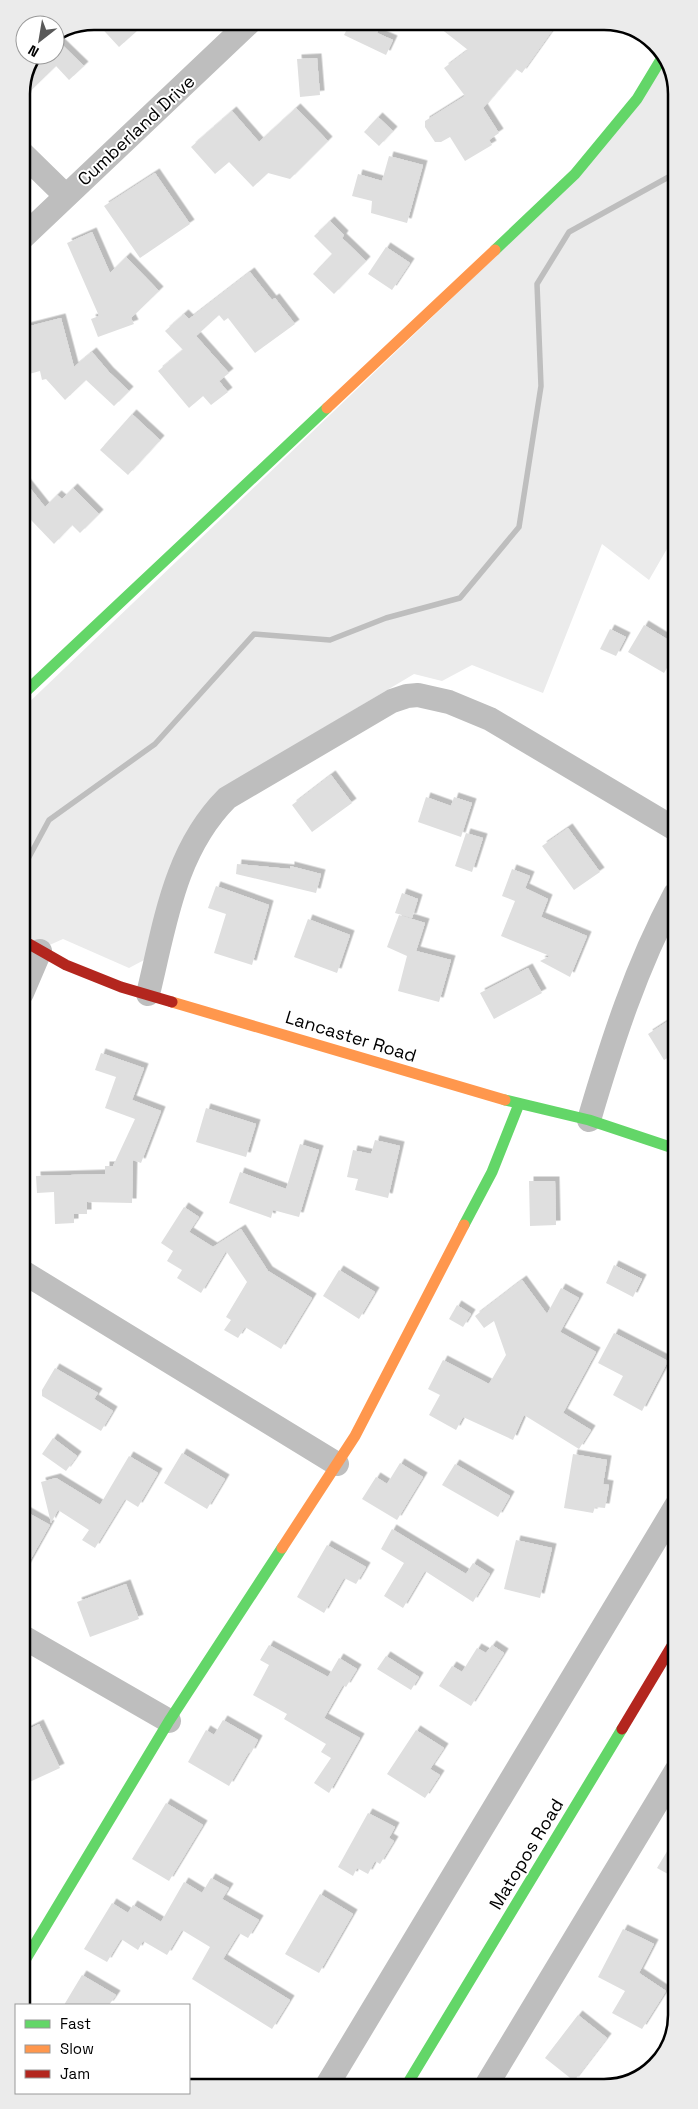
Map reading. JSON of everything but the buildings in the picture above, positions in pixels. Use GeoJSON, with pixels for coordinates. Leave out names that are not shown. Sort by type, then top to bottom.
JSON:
{"type":"FeatureCollection","features":[{"type":"Feature","properties":{"kind":"street","name":"Cumberland Drive"},"geometry":{"type":"LineString","coordinates":[[30,230],[241,30]]}},
{"type":"Feature","properties":{"kind":"street"},"geometry":{"type":"LineString","coordinates":[[30,687],[575,174],[637,99],[659,62]]}},
{"type":"Feature","properties":{"kind":"street"},"geometry":{"type":"LineString","coordinates":[[30,160],[66,196]]}},
{"type":"Feature","properties":{"kind":"street"},"geometry":{"type":"LineString","coordinates":[[148,994],[179,873],[190,848],[216,810],[227,798],[392,701],[406,696],[418,695],[449,702],[490,719],[668,825]]}},
{"type":"Feature","properties":{"kind":"street"},"geometry":{"type":"LineString","coordinates":[[589,1120],[610,1047],[634,980],[668,909]]}},
{"type":"Feature","properties":{"kind":"street","name":"Lancaster Road"},"geometry":{"type":"LineString","coordinates":[[31,946],[94,977],[148,994],[519,1104],[589,1120],[668,1146]]}},
{"type":"Feature","properties":{"kind":"street"},"geometry":{"type":"LineString","coordinates":[[30,1952],[169,1721],[355,1436],[492,1172],[519,1104]]}},
{"type":"Feature","properties":{"kind":"street"},"geometry":{"type":"LineString","coordinates":[[30,1276],[337,1464]]}},
{"type":"Feature","properties":{"kind":"street"},"geometry":{"type":"LineString","coordinates":[[331,2079],[668,1519]]}},
{"type":"Feature","properties":{"kind":"street"},"geometry":{"type":"LineString","coordinates":[[30,1640],[169,1721]]}},
{"type":"Feature","properties":{"kind":"street","name":"Matopos Road"},"geometry":{"type":"LineString","coordinates":[[410,2079],[668,1652]]}},
{"type":"Feature","properties":{"kind":"street"},"geometry":{"type":"LineString","coordinates":[[490,2079],[668,1785]]}},
{"type":"Feature","properties":{"kind":"shaded area"},"geometry":{"type":"Polygon","coordinates":[[[661,66],[666,77],[668,94],[668,547],[649,580],[602,544],[543,693],[472,665],[442,681],[414,674],[218,791],[202,809],[179,849],[164,891],[146,959],[129,968],[63,939],[30,954],[30,701],[580,176],[661,66]]]}},
{"type":"Feature","properties":{"kind":"waterway"},"geometry":{"type":"LineString","coordinates":[[30,855],[49,820],[155,744],[254,634],[330,640],[386,618],[460,598],[519,527],[541,386],[537,284],[569,232],[668,177]]}},
{"type":"Feature","properties":{"kind":"traffic: fast"},"geometry":{"type":"LineString","coordinates":[[495,250],[575,174],[637,99],[659,62]]}},
{"type":"Feature","properties":{"kind":"traffic: fast"},"geometry":{"type":"LineString","coordinates":[[30,687],[327,408]]}},
{"type":"Feature","properties":{"kind":"traffic: fast"},"geometry":{"type":"LineString","coordinates":[[505,1100],[589,1120],[668,1146]]}},
{"type":"Feature","properties":{"kind":"traffic: fast"},"geometry":{"type":"LineString","coordinates":[[464,1225],[492,1172],[519,1104]]}},
{"type":"Feature","properties":{"kind":"traffic: fast"},"geometry":{"type":"LineString","coordinates":[[30,1952],[169,1721],[282,1548]]}},
{"type":"Feature","properties":{"kind":"traffic: fast"},"geometry":{"type":"LineString","coordinates":[[410,2079],[622,1729]]}},
{"type":"Feature","properties":{"kind":"traffic: slow"},"geometry":{"type":"LineString","coordinates":[[327,408],[495,250]]}},
{"type":"Feature","properties":{"kind":"traffic: slow"},"geometry":{"type":"LineString","coordinates":[[172,1002],[505,1100]]}},
{"type":"Feature","properties":{"kind":"traffic: slow"},"geometry":{"type":"LineString","coordinates":[[282,1548],[355,1436],[464,1225]]}},
{"type":"Feature","properties":{"kind":"traffic: jam"},"geometry":{"type":"LineString","coordinates":[[30,945],[66,965],[121,987],[172,1002]]}},
{"type":"Feature","properties":{"kind":"traffic: jam"},"geometry":{"type":"LineString","coordinates":[[622,1729],[668,1652]]}}]}
